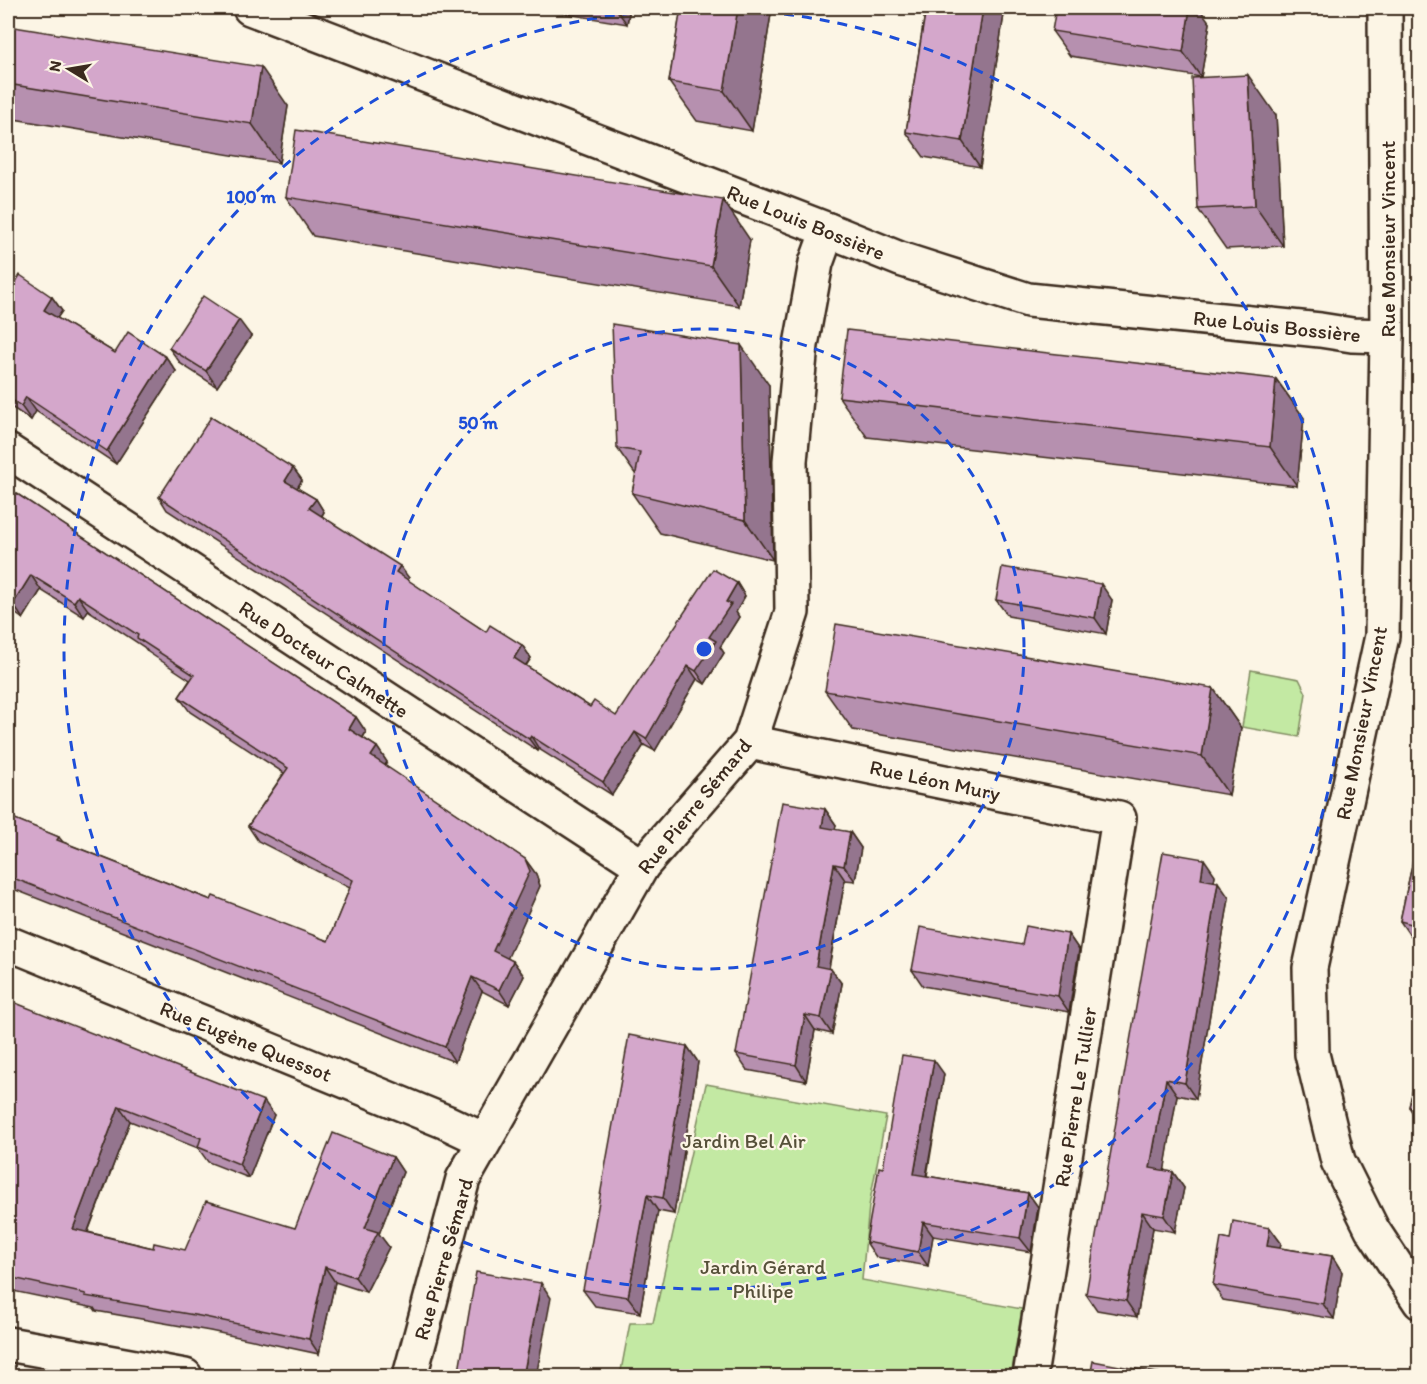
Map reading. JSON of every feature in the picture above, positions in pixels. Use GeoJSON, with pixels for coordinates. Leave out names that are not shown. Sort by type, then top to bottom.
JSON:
{"type":"FeatureCollection","features":[{"type":"Feature","properties":{"kind":"street","name":"Rue Louis Bossière"},"geometry":{"type":"LineString","coordinates":[[250,8],[828,230],[900,260],[1028,300],[1352,335],[1388,336]]}},
{"type":"Feature","properties":{"kind":"street","name":"Rue Monsieur Vincent"},"geometry":{"type":"LineString","coordinates":[[1385,8],[1388,336],[1382,636],[1310,968],[1312,1053],[1338,1161],[1372,1229],[1419,1302]]}},
{"type":"Feature","properties":{"kind":"street","name":"Rue Pierre Sémard"},"geometry":{"type":"LineString","coordinates":[[410,1377],[463,1179],[642,866],[750,742],[792,612],[790,461],[801,345],[816,262],[828,230]]}},
{"type":"Feature","properties":{"kind":"street","name":"Rue Docteur Calmette"},"geometry":{"type":"LineString","coordinates":[[8,451],[642,866]]}},
{"type":"Feature","properties":{"kind":"street","name":"Rue Léon Mury"},"geometry":{"type":"LineString","coordinates":[[750,742],[1119,819]]}},
{"type":"Feature","properties":{"kind":"street","name":"Rue Pierre Le Tullier"},"geometry":{"type":"LineString","coordinates":[[1030,1377],[1119,819]]}},
{"type":"Feature","properties":{"kind":"street","name":"Rue Eugène Quessot"},"geometry":{"type":"LineString","coordinates":[[8,943],[446,1122],[484,1140]]}},
{"type":"Feature","properties":{"kind":"street"},"geometry":{"type":"LineString","coordinates":[[8,1344],[185,1377]]}},
{"type":"Feature","properties":{"kind":"green space"},"geometry":{"type":"Polygon","coordinates":[[[1251,670],[1299,679],[1306,693],[1299,737],[1242,727],[1251,670]]]}},
{"type":"Feature","properties":{"kind":"green space","name":"Jardin Gérard Philipe"},"geometry":{"type":"Polygon","coordinates":[[[706,1084],[886,1116],[869,1206],[862,1280],[1022,1309],[1011,1376],[620,1376],[630,1323],[653,1323],[706,1084]]]}},
{"type":"Feature","properties":{"kind":"building"},"geometry":{"type":"Polygon","coordinates":[[[681,8],[738,8],[724,91],[669,82],[681,8]]]}},
{"type":"Feature","properties":{"kind":"building"},"geometry":{"type":"Polygon","coordinates":[[[926,8],[983,8],[962,141],[906,132],[926,8]]]}},
{"type":"Feature","properties":{"kind":"building"},"geometry":{"type":"Polygon","coordinates":[[[1056,8],[1190,8],[1183,52],[1052,31],[1056,8]]]}},
{"type":"Feature","properties":{"kind":"building"},"geometry":{"type":"Polygon","coordinates":[[[8,26],[261,67],[252,124],[8,84],[8,26]]]}},
{"type":"Feature","properties":{"kind":"building"},"geometry":{"type":"Polygon","coordinates":[[[1248,75],[1255,206],[1198,209],[1192,78],[1248,75]]]}},
{"type":"Feature","properties":{"kind":"building"},"geometry":{"type":"Polygon","coordinates":[[[296,130],[723,200],[711,266],[286,197],[296,130]]]}},
{"type":"Feature","properties":{"kind":"building"},"geometry":{"type":"Polygon","coordinates":[[[20,275],[52,297],[44,310],[115,353],[128,332],[166,357],[107,451],[26,397],[21,406],[8,397],[8,295],[20,275]]]}},
{"type":"Feature","properties":{"kind":"building"},"geometry":{"type":"Polygon","coordinates":[[[203,296],[239,320],[206,371],[169,348],[203,296]]]}},
{"type":"Feature","properties":{"kind":"building"},"geometry":{"type":"Polygon","coordinates":[[[612,324],[741,345],[745,520],[632,493],[640,452],[617,448],[612,324]]]}},
{"type":"Feature","properties":{"kind":"building"},"geometry":{"type":"Polygon","coordinates":[[[847,330],[1276,379],[1270,447],[839,397],[847,330]]]}},
{"type":"Feature","properties":{"kind":"building"},"geometry":{"type":"Polygon","coordinates":[[[211,417],[293,468],[285,481],[316,499],[309,508],[400,566],[396,572],[486,632],[490,625],[522,645],[514,658],[590,707],[594,701],[616,716],[713,569],[737,583],[726,602],[731,604],[709,637],[716,641],[696,671],[688,666],[646,739],[635,732],[603,782],[531,736],[529,739],[159,497],[211,417]]]}},
{"type":"Feature","properties":{"kind":"building"},"geometry":{"type":"Polygon","coordinates":[[[8,488],[356,717],[349,729],[377,747],[371,756],[525,859],[530,871],[493,951],[513,961],[499,990],[472,977],[445,1047],[8,876],[8,816],[59,837],[57,840],[211,900],[213,896],[328,941],[353,880],[248,826],[288,768],[179,697],[194,675],[78,596],[74,602],[31,575],[13,604],[8,600],[8,488]]]}},
{"type":"Feature","properties":{"kind":"building"},"geometry":{"type":"Polygon","coordinates":[[[1002,567],[1101,584],[1095,618],[996,600],[1002,567]]]}},
{"type":"Feature","properties":{"kind":"building"},"geometry":{"type":"Polygon","coordinates":[[[836,624],[1213,688],[1202,756],[825,691],[836,624]]]}},
{"type":"Feature","properties":{"kind":"building"},"geometry":{"type":"Polygon","coordinates":[[[1419,741],[1419,769],[1414,768],[1419,741]]]}},
{"type":"Feature","properties":{"kind":"building"},"geometry":{"type":"Polygon","coordinates":[[[782,802],[825,809],[822,827],[850,832],[844,866],[834,864],[816,966],[831,969],[821,1018],[805,1015],[796,1065],[736,1054],[782,802]]]}},
{"type":"Feature","properties":{"kind":"building"},"geometry":{"type":"Polygon","coordinates":[[[1419,833],[1419,926],[1400,921],[1419,833]]]}},
{"type":"Feature","properties":{"kind":"building"},"geometry":{"type":"Polygon","coordinates":[[[1163,852],[1204,859],[1201,879],[1218,882],[1185,1083],[1166,1079],[1150,1168],[1173,1172],[1164,1216],[1142,1212],[1126,1301],[1086,1294],[1163,852]]]}},
{"type":"Feature","properties":{"kind":"building"},"geometry":{"type":"Polygon","coordinates":[[[1026,926],[1068,934],[1058,996],[912,970],[920,927],[1022,945],[1026,926]]]}},
{"type":"Feature","properties":{"kind":"building"},"geometry":{"type":"Polygon","coordinates":[[[8,1000],[264,1101],[239,1164],[198,1147],[201,1138],[119,1106],[73,1229],[153,1248],[154,1243],[185,1250],[206,1201],[295,1228],[333,1133],[393,1157],[365,1228],[378,1232],[355,1277],[325,1267],[309,1339],[200,1316],[85,1296],[86,1294],[8,1277],[8,1000]]]}},
{"type":"Feature","properties":{"kind":"building"},"geometry":{"type":"Polygon","coordinates":[[[629,1035],[687,1046],[663,1198],[647,1195],[628,1297],[583,1290],[629,1035]]]}},
{"type":"Feature","properties":{"kind":"building"},"geometry":{"type":"Polygon","coordinates":[[[902,1055],[934,1060],[914,1174],[1028,1193],[1020,1238],[923,1222],[918,1252],[866,1242],[879,1167],[883,1168],[902,1055]]]}},
{"type":"Feature","properties":{"kind":"building"},"geometry":{"type":"Polygon","coordinates":[[[1419,1062],[1419,1109],[1409,1107],[1419,1062]]]}},
{"type":"Feature","properties":{"kind":"building"},"geometry":{"type":"Polygon","coordinates":[[[1233,1221],[1270,1228],[1267,1246],[1332,1256],[1323,1304],[1213,1285],[1221,1238],[1230,1240],[1233,1221]]]}},
{"type":"Feature","properties":{"kind":"building"},"geometry":{"type":"Polygon","coordinates":[[[476,1272],[541,1283],[523,1377],[458,1377],[476,1272]]]}},
{"type":"Feature","properties":{"kind":"building"},"geometry":{"type":"Polygon","coordinates":[[[1093,1361],[1178,1377],[1090,1377],[1093,1361]]]}},
{"type":"Feature","properties":{"kind":"park label","name":"Jardin Bel Air"},"geometry":{"type":"Point","coordinates":[744,1140]}}]}
